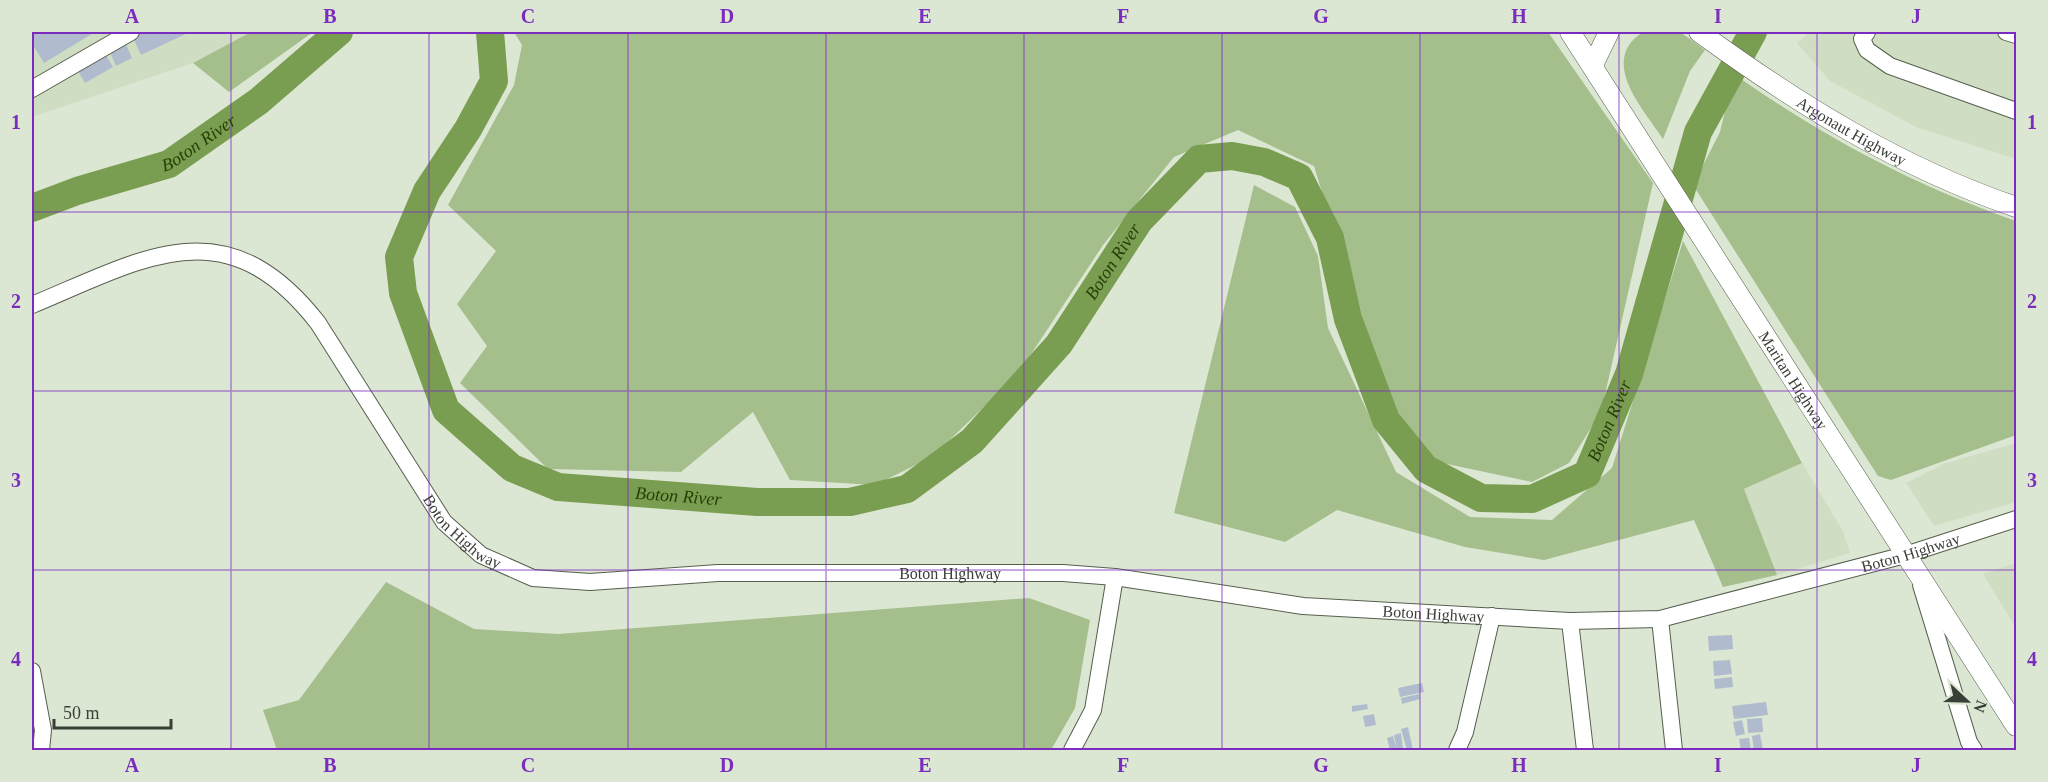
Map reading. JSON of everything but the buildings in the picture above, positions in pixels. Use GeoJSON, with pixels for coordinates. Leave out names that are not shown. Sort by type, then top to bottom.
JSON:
{"type":"FeatureCollection","features":[{"type":"Feature","properties":{"kind":"main road","name":"Maritan Highway"},"geometry":{"type":"LineString","coordinates":[[1571,32],[2016,726]]}},
{"type":"Feature","properties":{"kind":"main road"},"geometry":{"type":"LineString","coordinates":[[1593,65],[1609,32]]}},
{"type":"Feature","properties":{"kind":"main road","name":"Argonaut Highway"},"geometry":{"type":"LineString","coordinates":[[1699,32],[1815,113],[1933,175],[2016,207]]}},
{"type":"Feature","properties":{"kind":"street"},"geometry":{"type":"LineString","coordinates":[[32,89],[131,32]]}},
{"type":"Feature","properties":{"kind":"street"},"geometry":{"type":"LineString","coordinates":[[1867,32],[1862,39],[1868,50],[1890,66],[2016,111]]}},
{"type":"Feature","properties":{"kind":"street"},"geometry":{"type":"LineString","coordinates":[[2006,32],[2016,35]]}},
{"type":"Feature","properties":{"kind":"street","name":"Boton Highway"},"geometry":{"type":"LineString","coordinates":[[32,305],[140,261],[164,255],[214,251],[260,267],[298,297],[318,323],[444,522],[481,555],[533,578],[590,582],[718,573],[1052,573],[1115,577],[1303,606],[1570,621],[1660,619],[1905,555],[2016,519]]}},
{"type":"Feature","properties":{"kind":"street"},"geometry":{"type":"LineString","coordinates":[[1918,576],[1967,748]]}},
{"type":"Feature","properties":{"kind":"street"},"geometry":{"type":"LineString","coordinates":[[1072,750],[1093,710],[1115,577]]}},
{"type":"Feature","properties":{"kind":"street"},"geometry":{"type":"LineString","coordinates":[[1457,750],[1465,732],[1492,616]]}},
{"type":"Feature","properties":{"kind":"street"},"geometry":{"type":"LineString","coordinates":[[1660,619],[1674,750]]}},
{"type":"Feature","properties":{"kind":"street"},"geometry":{"type":"LineString","coordinates":[[1570,621],[1585,750]]}},
{"type":"Feature","properties":{"kind":"street"},"geometry":{"type":"LineString","coordinates":[[32,671],[43,730],[41,750]]}},
{"type":"Feature","properties":{"kind":"shaded area"},"geometry":{"type":"Polygon","coordinates":[[[32,32],[251,32],[193,63],[32,117],[32,32]]]}},
{"type":"Feature","properties":{"kind":"shaded area"},"geometry":{"type":"Polygon","coordinates":[[[1809,32],[2016,32],[2016,159],[1916,127],[1830,81],[1797,43],[1809,32]]]}},
{"type":"Feature","properties":{"kind":"shaded area"},"geometry":{"type":"Polygon","coordinates":[[[2016,443],[2016,502],[1934,526],[1906,483],[1943,464],[2016,443]]]}},
{"type":"Feature","properties":{"kind":"shaded area"},"geometry":{"type":"Polygon","coordinates":[[[1802,463],[1843,531],[1850,553],[1777,575],[1744,489],[1802,463]]]}},
{"type":"Feature","properties":{"kind":"shaded area"},"geometry":{"type":"Polygon","coordinates":[[[2016,563],[2016,628],[1983,574],[2016,563]]]}},
{"type":"Feature","properties":{"kind":"green space"},"geometry":{"type":"Polygon","coordinates":[[[251,32],[313,32],[229,92],[193,63],[251,32]]]}},
{"type":"Feature","properties":{"kind":"green space"},"geometry":{"type":"Polygon","coordinates":[[[514,32],[1548,32],[1653,183],[1601,412],[1569,463],[1532,482],[1433,461],[1395,413],[1360,316],[1314,166],[1238,130],[1174,157],[1103,245],[1018,374],[932,457],[875,485],[790,480],[753,412],[681,472],[548,469],[460,383],[487,346],[457,304],[496,251],[448,205],[514,85],[522,45],[514,32]]]}},
{"type":"Feature","properties":{"kind":"green space"},"geometry":{"type":"Polygon","coordinates":[[[1643,32],[1680,32],[1705,50],[1690,71],[1663,139],[1636,99],[1624,70],[1624,57],[1630,44],[1643,32]]]}},
{"type":"Feature","properties":{"kind":"green space"},"geometry":{"type":"Polygon","coordinates":[[[1734,74],[1835,139],[1870,158],[1941,192],[2016,221],[2016,435],[1891,480],[1878,476],[1693,185],[1720,132],[1734,74]]]}},
{"type":"Feature","properties":{"kind":"green space"},"geometry":{"type":"Polygon","coordinates":[[[1254,185],[1295,207],[1318,256],[1328,328],[1396,472],[1470,517],[1552,520],[1612,468],[1683,241],[1802,463],[1744,489],[1777,575],[1723,587],[1694,520],[1544,560],[1465,547],[1337,510],[1285,542],[1174,513],[1254,185]]]}},
{"type":"Feature","properties":{"kind":"green space"},"geometry":{"type":"Polygon","coordinates":[[[386,582],[474,629],[558,634],[1029,598],[1090,620],[1075,708],[1051,750],[277,750],[263,710],[299,700],[386,582]]]}},
{"type":"Feature","properties":{"kind":"waterway","name":"Boton River"},"geometry":{"type":"LineString","coordinates":[[32,208],[77,191],[169,164],[259,101],[339,32]]}},
{"type":"Feature","properties":{"kind":"waterway","name":"Boton River"},"geometry":{"type":"LineString","coordinates":[[490,32],[494,81],[468,129],[427,191],[399,257],[403,293],[446,410],[512,468],[558,487],[757,502],[850,502],[907,489],[972,441],[1059,344],[1139,221],[1199,159],[1232,156],[1264,162],[1299,177],[1330,238],[1348,319],[1386,420],[1426,469],[1481,498],[1532,499],[1587,474],[1629,374],[1698,132],[1753,32]]}}]}
